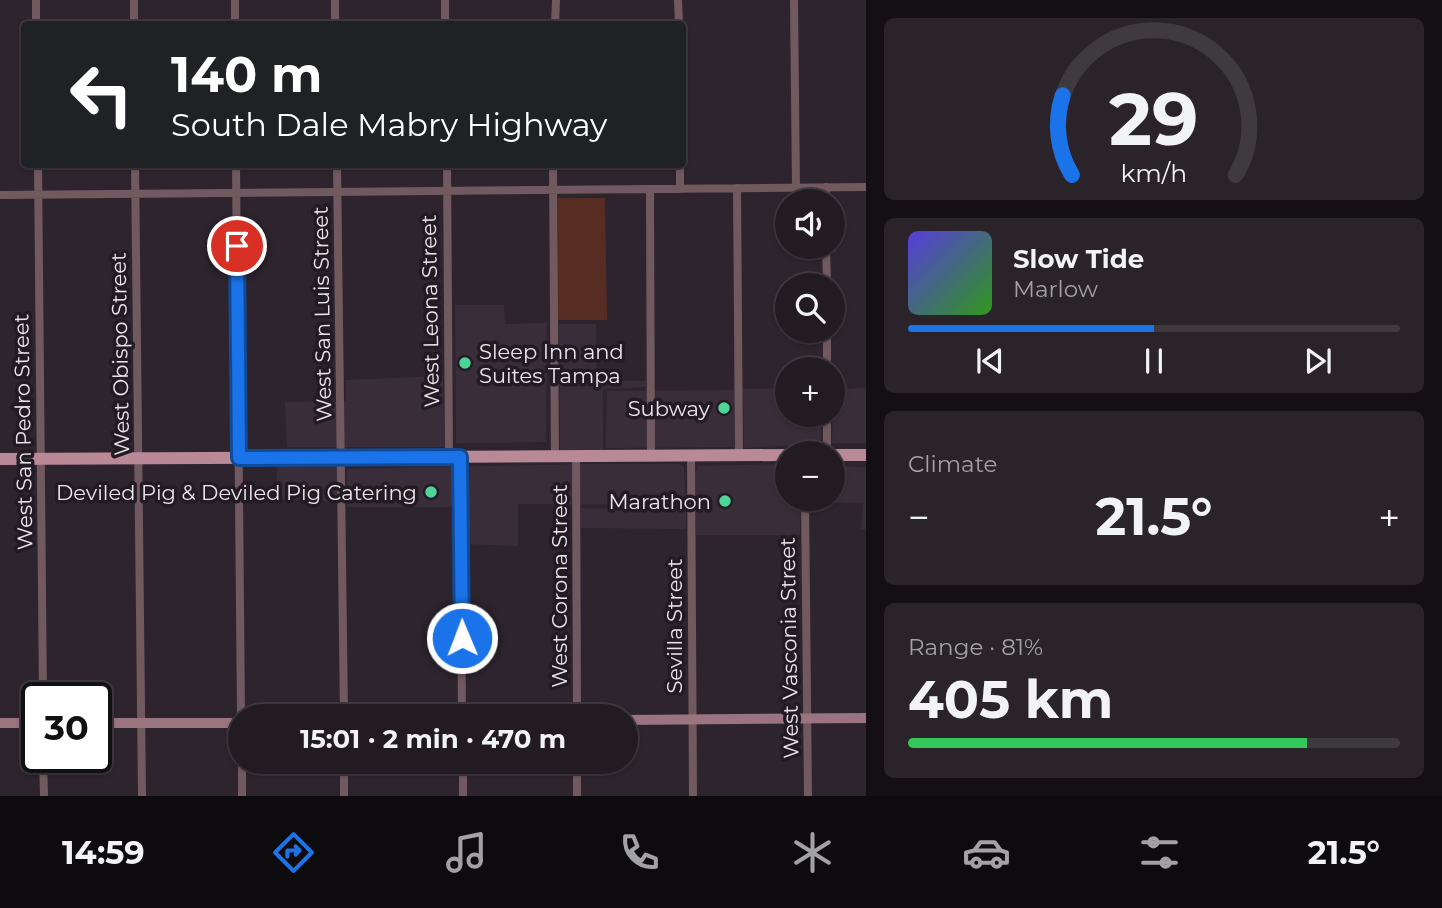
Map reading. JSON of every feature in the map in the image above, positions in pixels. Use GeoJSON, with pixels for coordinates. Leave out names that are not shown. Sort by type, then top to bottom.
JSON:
{"type":"FeatureCollection","features":[{"type":"Feature","properties":{"kind":"main road"},"geometry":{"type":"LineString","coordinates":[[0,459],[775,455]]}},
{"type":"Feature","properties":{"kind":"main road"},"geometry":{"type":"LineString","coordinates":[[845,455],[866,455]]}},
{"type":"Feature","properties":{"kind":"street"},"geometry":{"type":"LineString","coordinates":[[36,0],[36,21]]}},
{"type":"Feature","properties":{"kind":"street"},"geometry":{"type":"LineString","coordinates":[[134,0],[134,21]]}},
{"type":"Feature","properties":{"kind":"street"},"geometry":{"type":"LineString","coordinates":[[235,0],[235,21]]}},
{"type":"Feature","properties":{"kind":"street"},"geometry":{"type":"LineString","coordinates":[[335,0],[335,21]]}},
{"type":"Feature","properties":{"kind":"street"},"geometry":{"type":"LineString","coordinates":[[445,0],[445,21]]}},
{"type":"Feature","properties":{"kind":"street"},"geometry":{"type":"LineString","coordinates":[[555,21],[556,0]]}},
{"type":"Feature","properties":{"kind":"street"},"geometry":{"type":"LineString","coordinates":[[678,0],[679,21]]}},
{"type":"Feature","properties":{"kind":"street"},"geometry":{"type":"LineString","coordinates":[[794,0],[796,188]]}},
{"type":"Feature","properties":{"kind":"street","name":"West San Pedro Street"},"geometry":{"type":"LineString","coordinates":[[38,168],[43,682]]}},
{"type":"Feature","properties":{"kind":"street","name":"West Obispo Street"},"geometry":{"type":"LineString","coordinates":[[135,168],[142,796]]}},
{"type":"Feature","properties":{"kind":"street"},"geometry":{"type":"LineString","coordinates":[[236,168],[242,704]]}},
{"type":"Feature","properties":{"kind":"street","name":"West San Luis Street"},"geometry":{"type":"LineString","coordinates":[[337,168],[344,704]]}},
{"type":"Feature","properties":{"kind":"street","name":"West Leona Street"},"geometry":{"type":"LineString","coordinates":[[447,168],[462,704]]}},
{"type":"Feature","properties":{"kind":"street","name":"West Corona Street"},"geometry":{"type":"LineString","coordinates":[[553,168],[555,456]]}},
{"type":"Feature","properties":{"kind":"street"},"geometry":{"type":"LineString","coordinates":[[680,168],[680,190]]}},
{"type":"Feature","properties":{"kind":"street"},"geometry":{"type":"LineString","coordinates":[[0,195],[866,187]]}},
{"type":"Feature","properties":{"kind":"street"},"geometry":{"type":"LineString","coordinates":[[737,188],[739,455]]}},
{"type":"Feature","properties":{"kind":"street"},"geometry":{"type":"LineString","coordinates":[[650,190],[651,456]]}},
{"type":"Feature","properties":{"kind":"street","name":"Sevilla Street"},"geometry":{"type":"LineString","coordinates":[[691,455],[693,796]]}},
{"type":"Feature","properties":{"kind":"street","name":"West Corona Street"},"geometry":{"type":"LineString","coordinates":[[576,456],[577,704]]}},
{"type":"Feature","properties":{"kind":"street","name":"West Vasconia Street"},"geometry":{"type":"LineString","coordinates":[[805,511],[808,796]]}},
{"type":"Feature","properties":{"kind":"street"},"geometry":{"type":"LineString","coordinates":[[638,720],[866,718]]}},
{"type":"Feature","properties":{"kind":"street"},"geometry":{"type":"LineString","coordinates":[[0,723],[21,723]]}},
{"type":"Feature","properties":{"kind":"street"},"geometry":{"type":"LineString","coordinates":[[112,723],[228,723]]}},
{"type":"Feature","properties":{"kind":"street"},"geometry":{"type":"LineString","coordinates":[[43,773],[44,796]]}},
{"type":"Feature","properties":{"kind":"street"},"geometry":{"type":"LineString","coordinates":[[242,774],[242,796]]}},
{"type":"Feature","properties":{"kind":"street"},"geometry":{"type":"LineString","coordinates":[[344,774],[344,796]]}},
{"type":"Feature","properties":{"kind":"street"},"geometry":{"type":"LineString","coordinates":[[463,774],[463,796]]}},
{"type":"Feature","properties":{"kind":"street"},"geometry":{"type":"LineString","coordinates":[[577,774],[578,796]]}},
{"type":"Feature","properties":{"kind":"shaded area"},"geometry":{"type":"Polygon","coordinates":[[[558,198],[605,198],[607,320],[558,320],[558,198]]]}},
{"type":"Feature","properties":{"kind":"shaded area"},"geometry":{"type":"Polygon","coordinates":[[[455,305],[504,305],[505,324],[547,323],[546,442],[456,443],[455,305]]]}},
{"type":"Feature","properties":{"kind":"shaded area"},"geometry":{"type":"Polygon","coordinates":[[[559,324],[596,324],[597,381],[646,381],[646,387],[603,389],[603,450],[560,452],[559,324]]]}},
{"type":"Feature","properties":{"kind":"shaded area"},"geometry":{"type":"Polygon","coordinates":[[[443,376],[444,447],[287,447],[285,402],[346,401],[346,380],[443,376]]]}},
{"type":"Feature","properties":{"kind":"shaded area"},"geometry":{"type":"Polygon","coordinates":[[[775,388],[775,427],[822,427],[821,441],[775,441],[775,446],[744,448],[743,389],[775,388]]]}},
{"type":"Feature","properties":{"kind":"shaded area"},"geometry":{"type":"Polygon","coordinates":[[[866,388],[866,443],[832,441],[832,427],[845,427],[845,389],[866,388]]]}},
{"type":"Feature","properties":{"kind":"shaded area"},"geometry":{"type":"Polygon","coordinates":[[[735,390],[734,447],[606,448],[607,391],[735,390]]]}},
{"type":"Feature","properties":{"kind":"shaded area"},"geometry":{"type":"Polygon","coordinates":[[[337,462],[337,502],[275,498],[278,463],[337,462]]]}},
{"type":"Feature","properties":{"kind":"shaded area"},"geometry":{"type":"Polygon","coordinates":[[[679,464],[684,467],[686,505],[518,504],[518,546],[463,544],[463,507],[347,507],[347,469],[679,464]]]}},
{"type":"Feature","properties":{"kind":"shaded area"},"geometry":{"type":"Polygon","coordinates":[[[775,464],[775,511],[801,511],[800,535],[696,535],[695,474],[698,466],[775,464]]]}},
{"type":"Feature","properties":{"kind":"shaded area"},"geometry":{"type":"Polygon","coordinates":[[[845,466],[866,467],[866,529],[861,529],[863,503],[845,503],[845,466]]]}},
{"type":"Feature","properties":{"kind":"shaded area"},"geometry":{"type":"Polygon","coordinates":[[[581,508],[686,509],[686,529],[581,528],[581,508]]]}},
{"type":"Feature","properties":{"kind":"place","name":"Sleep Inn and Suites Tampa"},"geometry":{"type":"Point","coordinates":[465,363]}},
{"type":"Feature","properties":{"kind":"place","name":"Subway"},"geometry":{"type":"Point","coordinates":[724,408]}},
{"type":"Feature","properties":{"kind":"place","name":"Deviled Pig & Deviled Pig Catering"},"geometry":{"type":"Point","coordinates":[431,492]}},
{"type":"Feature","properties":{"kind":"place","name":"Marathon"},"geometry":{"type":"Point","coordinates":[725,501]}},
{"type":"Feature","properties":{"kind":"route"},"geometry":{"type":"LineString","coordinates":[[237,246],[239,458],[460,457],[462,638]]}}]}
